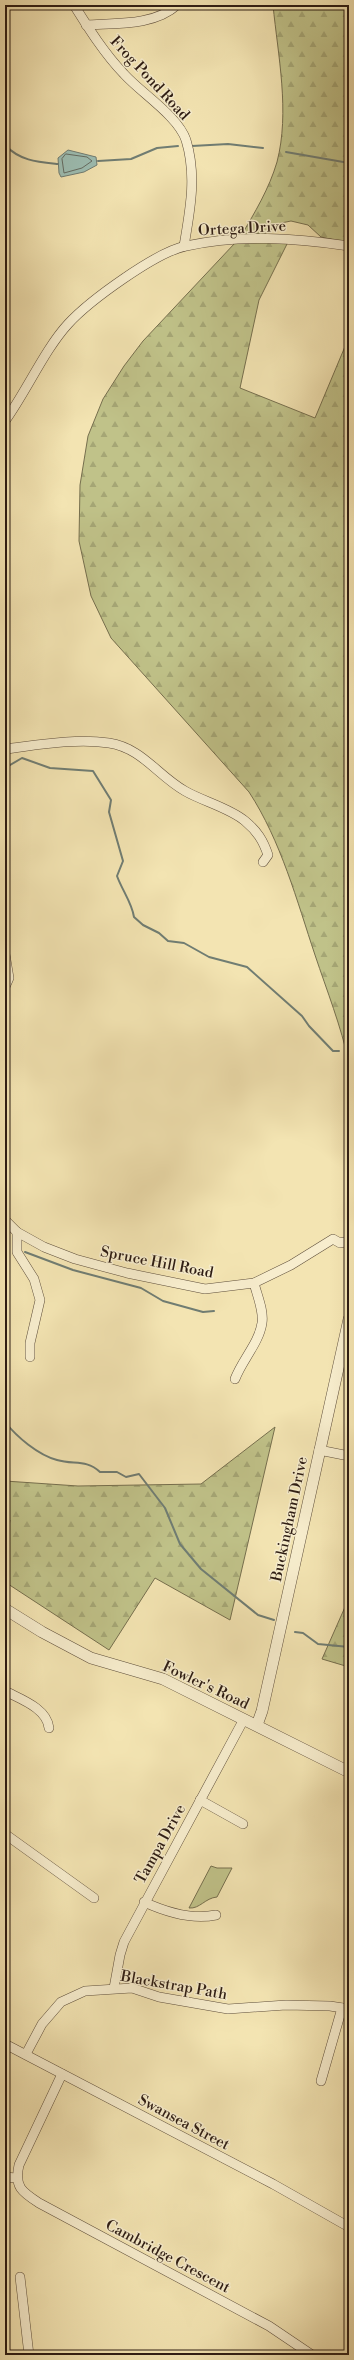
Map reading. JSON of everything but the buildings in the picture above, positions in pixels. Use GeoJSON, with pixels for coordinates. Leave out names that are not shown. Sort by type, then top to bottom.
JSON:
{"type":"FeatureCollection","features":[{"type":"Feature","properties":{"kind":"street","name":"Frog Pond Road"},"geometry":{"type":"LineString","coordinates":[[74,5],[86,25],[124,74],[175,122],[186,139],[193,183],[184,246]]}},
{"type":"Feature","properties":{"kind":"street"},"geometry":{"type":"LineString","coordinates":[[86,25],[136,22],[160,17],[177,5]]}},
{"type":"Feature","properties":{"kind":"street","name":"Ortega Drive"},"geometry":{"type":"LineString","coordinates":[[5,421],[67,324],[119,282],[151,261],[184,246],[272,238],[349,246]]}},
{"type":"Feature","properties":{"kind":"street"},"geometry":{"type":"LineString","coordinates":[[5,750],[74,742],[109,743],[132,749],[163,776],[184,790],[244,819],[262,837],[268,856],[263,862]]}},
{"type":"Feature","properties":{"kind":"street"},"geometry":{"type":"LineString","coordinates":[[5,954],[9,978],[5,987]]}},
{"type":"Feature","properties":{"kind":"street","name":"Spruce Hill Road"},"geometry":{"type":"LineString","coordinates":[[5,1220],[17,1232],[44,1247],[75,1259],[127,1273],[205,1288],[254,1283],[290,1265],[332,1239],[340,1243],[349,1241]]}},
{"type":"Feature","properties":{"kind":"street"},"geometry":{"type":"LineString","coordinates":[[17,1232],[17,1252],[34,1279],[40,1300],[30,1343],[30,1357]]}},
{"type":"Feature","properties":{"kind":"street"},"geometry":{"type":"LineString","coordinates":[[235,1379],[240,1365],[258,1337],[262,1322],[254,1283]]}},
{"type":"Feature","properties":{"kind":"street","name":"Buckingham Drive"},"geometry":{"type":"LineString","coordinates":[[257,1725],[264,1704],[349,1319]]}},
{"type":"Feature","properties":{"kind":"street"},"geometry":{"type":"LineString","coordinates":[[319,1450],[349,1456]]}},
{"type":"Feature","properties":{"kind":"street","name":"Fowler's Road"},"geometry":{"type":"LineString","coordinates":[[5,1609],[42,1632],[91,1658],[163,1679],[349,1772]]}},
{"type":"Feature","properties":{"kind":"street"},"geometry":{"type":"LineString","coordinates":[[5,1691],[41,1712],[48,1721],[49,1728]]}},
{"type":"Feature","properties":{"kind":"street","name":"Tampa Drive"},"geometry":{"type":"LineString","coordinates":[[114,1988],[121,1950],[144,1902],[244,1719]]}},
{"type":"Feature","properties":{"kind":"street"},"geometry":{"type":"LineString","coordinates":[[200,1800],[243,1824]]}},
{"type":"Feature","properties":{"kind":"street"},"geometry":{"type":"LineString","coordinates":[[5,1834],[94,1898]]}},
{"type":"Feature","properties":{"kind":"street"},"geometry":{"type":"LineString","coordinates":[[144,1902],[161,1909],[192,1916],[216,1915]]}},
{"type":"Feature","properties":{"kind":"street","name":"Blackstrap Path"},"geometry":{"type":"LineString","coordinates":[[26,2054],[42,2024],[60,2002],[85,1991],[132,1988],[159,1997],[228,2009],[286,2005],[346,2009]]}},
{"type":"Feature","properties":{"kind":"street"},"geometry":{"type":"LineString","coordinates":[[321,2081],[346,2009]]}},
{"type":"Feature","properties":{"kind":"street","name":"Swansea Street"},"geometry":{"type":"LineString","coordinates":[[5,2044],[273,2184],[349,2227]]}},
{"type":"Feature","properties":{"kind":"street"},"geometry":{"type":"LineString","coordinates":[[5,2177],[16,2178],[19,2165],[62,2074]]}},
{"type":"Feature","properties":{"kind":"street","name":"Cambridge Crescent"},"geometry":{"type":"LineString","coordinates":[[16,2178],[20,2187],[39,2203],[269,2326],[312,2355]]}},
{"type":"Feature","properties":{"kind":"street"},"geometry":{"type":"LineString","coordinates":[[20,2277],[29,2355]]}},
{"type":"Feature","properties":{"kind":"green space"},"geometry":{"type":"Polygon","coordinates":[[[273,5],[349,5],[349,229],[344,242],[321,237],[308,225],[291,221],[281,223],[264,234],[241,236],[270,182],[277,162],[281,143],[283,124],[282,84],[273,5]]]}},
{"type":"Feature","properties":{"kind":"green space"},"geometry":{"type":"Polygon","coordinates":[[[288,242],[259,300],[240,388],[315,418],[349,337],[349,1063],[338,1022],[295,893],[279,851],[260,811],[249,792],[111,638],[91,596],[79,541],[80,485],[88,436],[103,399],[124,366],[143,341],[235,243],[288,242]]]}},
{"type":"Feature","properties":{"kind":"green space"},"geometry":{"type":"Polygon","coordinates":[[[275,1427],[230,1620],[155,1578],[109,1650],[5,1582],[5,1552],[10,1520],[5,1517],[5,1481],[78,1486],[201,1484],[275,1427]]]}},
{"type":"Feature","properties":{"kind":"green space"},"geometry":{"type":"Polygon","coordinates":[[[349,1598],[349,1667],[322,1659],[349,1598]]]}},
{"type":"Feature","properties":{"kind":"green space"},"geometry":{"type":"Polygon","coordinates":[[[211,1866],[217,1868],[232,1868],[217,1897],[209,1899],[196,1907],[189,1908],[211,1866]]]}},
{"type":"Feature","properties":{"kind":"water"},"geometry":{"type":"Polygon","coordinates":[[[68,150],[96,157],[97,165],[84,172],[61,177],[59,173],[58,158],[68,150]]]}},
{"type":"Feature","properties":{"kind":"waterway"},"geometry":{"type":"LineString","coordinates":[[192,146],[228,144],[263,148]]}},
{"type":"Feature","properties":{"kind":"waterway"},"geometry":{"type":"LineString","coordinates":[[5,145],[23,158],[58,164]]}},
{"type":"Feature","properties":{"kind":"waterway"},"geometry":{"type":"LineString","coordinates":[[98,161],[131,159],[157,148],[178,146]]}},
{"type":"Feature","properties":{"kind":"waterway"},"geometry":{"type":"LineString","coordinates":[[286,152],[349,163]]}},
{"type":"Feature","properties":{"kind":"waterway"},"geometry":{"type":"LineString","coordinates":[[5,768],[22,758],[50,768],[93,771],[111,800],[109,812],[123,861],[117,876],[134,917],[143,925],[159,933],[168,941],[184,943],[209,957],[247,967],[302,1016],[309,1026],[333,1051],[339,1051]]}},
{"type":"Feature","properties":{"kind":"waterway"},"geometry":{"type":"LineString","coordinates":[[25,1252],[73,1270],[141,1288],[163,1301],[203,1312],[214,1311]]}},
{"type":"Feature","properties":{"kind":"waterway"},"geometry":{"type":"LineString","coordinates":[[5,1422],[28,1445],[50,1458],[90,1465],[100,1472],[117,1472],[126,1477],[139,1474],[165,1508],[180,1544],[201,1569],[258,1615],[274,1620]]}},
{"type":"Feature","properties":{"kind":"waterway"},"geometry":{"type":"LineString","coordinates":[[295,1632],[303,1633],[318,1644],[349,1647]]}}]}
